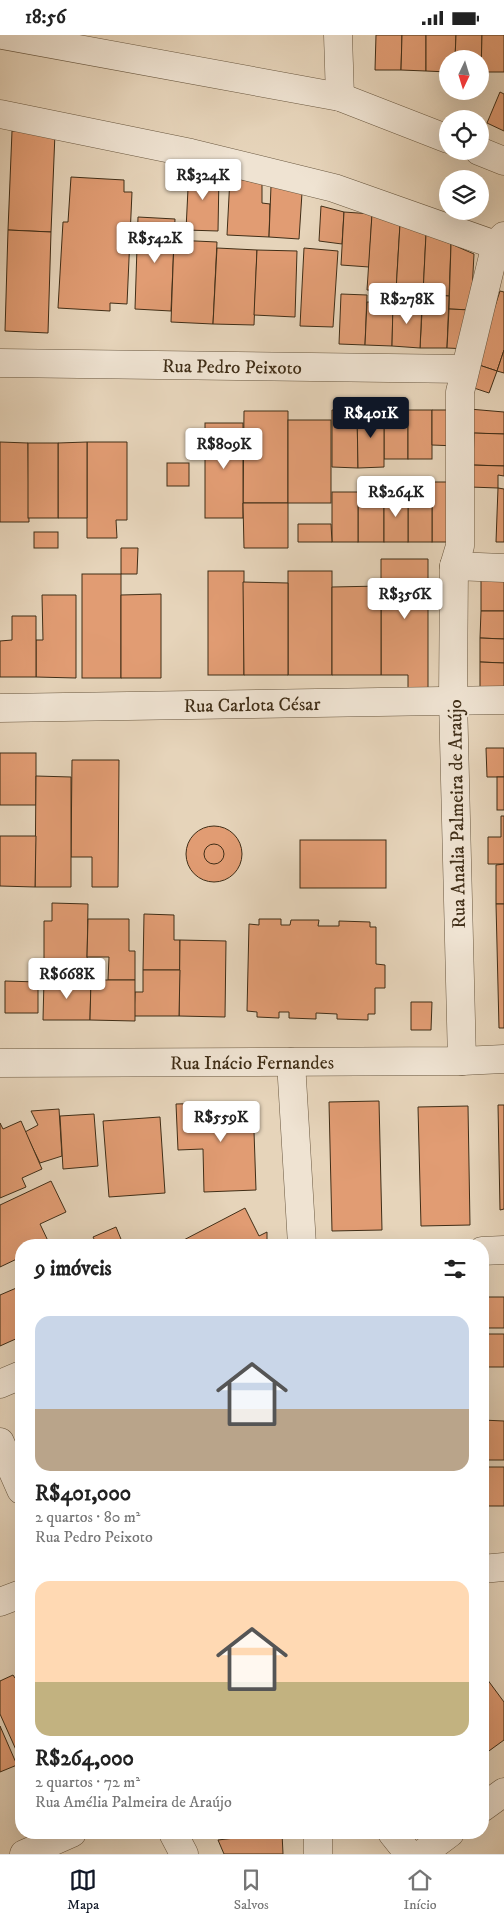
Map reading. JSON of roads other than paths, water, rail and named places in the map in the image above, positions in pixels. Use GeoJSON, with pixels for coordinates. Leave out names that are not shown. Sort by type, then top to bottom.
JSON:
{"type":"FeatureCollection","features":[{"type":"Feature","properties":{"kind":"street"},"geometry":{"type":"LineString","coordinates":[[2,35],[340,97],[439,136]]}},
{"type":"Feature","properties":{"kind":"street"},"geometry":{"type":"LineString","coordinates":[[338,35],[340,97]]}},
{"type":"Feature","properties":{"kind":"street"},"geometry":{"type":"LineString","coordinates":[[0,114],[191,153],[334,188],[501,243]]}},
{"type":"Feature","properties":{"kind":"street"},"geometry":{"type":"LineString","coordinates":[[489,155],[504,161]]}},
{"type":"Feature","properties":{"kind":"street","name":"Rua Analia Palmeira de Araújo"},"geometry":{"type":"LineString","coordinates":[[462,1061],[453,699],[454,566],[460,546],[460,392],[501,243]]}},
{"type":"Feature","properties":{"kind":"street","name":"Rua Pedro Peixoto"},"geometry":{"type":"LineString","coordinates":[[0,363],[466,369]]}},
{"type":"Feature","properties":{"kind":"street"},"geometry":{"type":"LineString","coordinates":[[454,566],[504,568]]}},
{"type":"Feature","properties":{"kind":"street","name":"Rua Carlota César"},"geometry":{"type":"LineString","coordinates":[[0,708],[453,699],[504,700]]}},
{"type":"Feature","properties":{"kind":"street","name":"Rua Inácio Fernandes"},"geometry":{"type":"LineString","coordinates":[[0,1063],[462,1061],[504,1059]]}},
{"type":"Feature","properties":{"kind":"street"},"geometry":{"type":"LineString","coordinates":[[291,1062],[302,1239]]}},
{"type":"Feature","properties":{"kind":"street"},"geometry":{"type":"LineString","coordinates":[[489,1251],[504,1250]]}},
{"type":"Feature","properties":{"kind":"street"},"geometry":{"type":"LineString","coordinates":[[0,1384],[15,1378]]}},
{"type":"Feature","properties":{"kind":"street"},"geometry":{"type":"LineString","coordinates":[[0,1442],[15,1476]]}},
{"type":"Feature","properties":{"kind":"street"},"geometry":{"type":"LineString","coordinates":[[489,1568],[504,1567]]}},
{"type":"Feature","properties":{"kind":"street"},"geometry":{"type":"LineString","coordinates":[[0,1602],[15,1596]]}},
{"type":"Feature","properties":{"kind":"street"},"geometry":{"type":"LineString","coordinates":[[489,1803],[504,1792]]}},
{"type":"Feature","properties":{"kind":"street"},"geometry":{"type":"LineString","coordinates":[[24,1854],[58,1839]]}},
{"type":"Feature","properties":{"kind":"street"},"geometry":{"type":"LineString","coordinates":[[176,1839],[184,1854]]}},
{"type":"Feature","properties":{"kind":"street"},"geometry":{"type":"LineString","coordinates":[[318,1839],[318,1854]]}},
{"type":"Feature","properties":{"kind":"street"},"geometry":{"type":"LineString","coordinates":[[397,1839],[409,1854]]}},
{"type":"Feature","properties":{"kind":"street"},"geometry":{"type":"LineString","coordinates":[[422,1854],[442,1839]]}}]}
